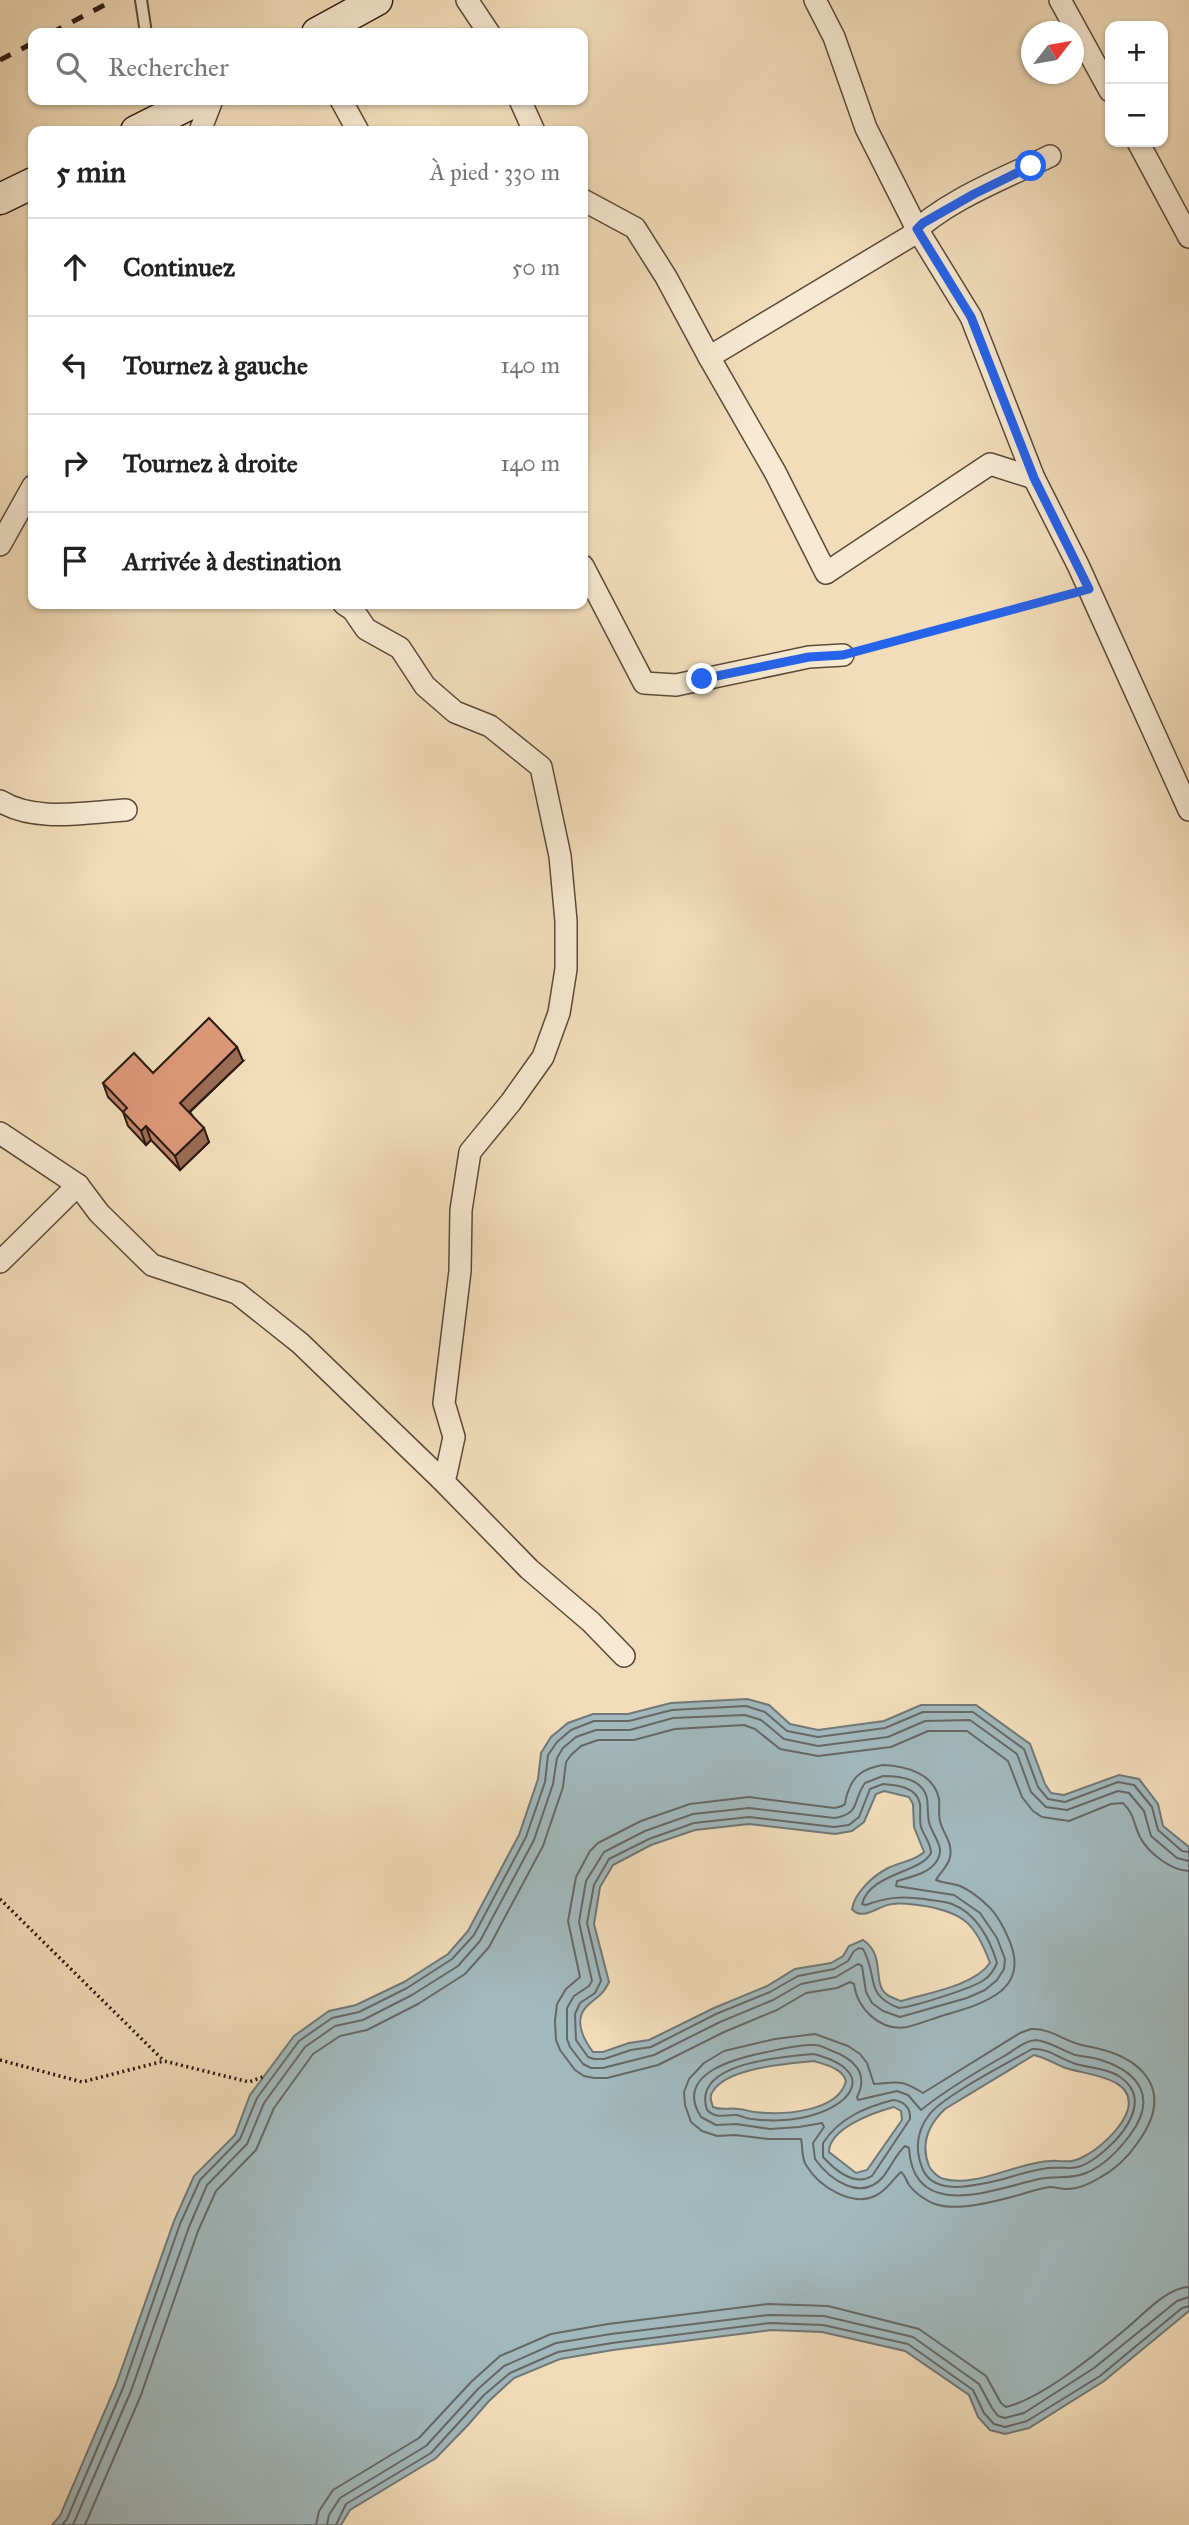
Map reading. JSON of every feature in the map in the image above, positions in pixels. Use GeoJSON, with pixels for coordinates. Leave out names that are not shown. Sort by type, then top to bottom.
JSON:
{"type":"FeatureCollection","features":[{"type":"Feature","properties":{"kind":"main road"},"geometry":{"type":"LineString","coordinates":[[326,28],[377,0]]}},
{"type":"Feature","properties":{"kind":"main road"},"geometry":{"type":"LineString","coordinates":[[149,126],[189,110]]}},
{"type":"Feature","properties":{"kind":"main road"},"geometry":{"type":"LineString","coordinates":[[0,199],[28,185]]}},
{"type":"Feature","properties":{"kind":"street"},"geometry":{"type":"LineString","coordinates":[[467,0],[486,28]]}},
{"type":"Feature","properties":{"kind":"street"},"geometry":{"type":"LineString","coordinates":[[815,0],[834,37],[866,128],[917,229],[971,317],[1034,478],[1089,589],[1189,810]]}},
{"type":"Feature","properties":{"kind":"street"},"geometry":{"type":"LineString","coordinates":[[1060,0],[1106,84]]}},
{"type":"Feature","properties":{"kind":"street"},"geometry":{"type":"LineString","coordinates":[[344,105],[355,126]]}},
{"type":"Feature","properties":{"kind":"street"},"geometry":{"type":"LineString","coordinates":[[522,105],[532,126]]}},
{"type":"Feature","properties":{"kind":"street"},"geometry":{"type":"LineString","coordinates":[[1141,147],[1189,237]]}},
{"type":"Feature","properties":{"kind":"street"},"geometry":{"type":"LineString","coordinates":[[709,357],[909,237],[923,223],[1050,156]]}},
{"type":"Feature","properties":{"kind":"street"},"geometry":{"type":"LineString","coordinates":[[588,203],[635,228],[666,277],[775,472],[826,573],[990,464],[1034,478]]}},
{"type":"Feature","properties":{"kind":"street"},"geometry":{"type":"LineString","coordinates":[[0,545],[28,495]]}},
{"type":"Feature","properties":{"kind":"street"},"geometry":{"type":"LineString","coordinates":[[588,576],[644,683],[676,685],[809,657],[843,655]]}},
{"type":"Feature","properties":{"kind":"street"},"geometry":{"type":"LineString","coordinates":[[352,609],[366,629],[400,648],[425,686],[455,712],[490,726],[541,767],[560,856],[566,921],[566,957],[559,1013],[543,1056],[511,1102],[470,1152],[461,1210],[460,1271],[444,1403],[454,1437],[446,1474],[441,1479]]}},
{"type":"Feature","properties":{"kind":"street"},"geometry":{"type":"LineString","coordinates":[[0,801],[9,807],[41,814],[126,810]]}},
{"type":"Feature","properties":{"kind":"street"},"geometry":{"type":"LineString","coordinates":[[0,1133],[78,1185],[99,1213],[152,1265],[237,1293],[300,1343],[441,1479],[529,1569],[591,1622],[624,1656]]}},
{"type":"Feature","properties":{"kind":"street"},"geometry":{"type":"LineString","coordinates":[[0,1262],[78,1185]]}},
{"type":"Feature","properties":{"kind":"lane"},"geometry":{"type":"LineString","coordinates":[[141,0],[145,28]]}},
{"type":"Feature","properties":{"kind":"path"},"geometry":{"type":"LineString","coordinates":[[843,655],[1089,589]]}},
{"type":"Feature","properties":{"kind":"path"},"geometry":{"type":"LineString","coordinates":[[0,1899],[164,2061]]}},
{"type":"Feature","properties":{"kind":"path"},"geometry":{"type":"LineString","coordinates":[[0,2060],[82,2082],[164,2061],[249,2082],[265,2076]]}},
{"type":"Feature","properties":{"kind":"water"},"geometry":{"type":"Polygon","coordinates":[[[747,1699],[769,1705],[790,1724],[818,1730],[884,1721],[921,1705],[976,1705],[1030,1744],[1051,1793],[1064,1795],[1119,1775],[1139,1779],[1158,1804],[1163,1826],[1189,1847],[1189,2311],[1104,2381],[1029,2428],[1005,2434],[990,2430],[978,2417],[969,2395],[905,2351],[822,2332],[771,2330],[560,2359],[514,2378],[436,2458],[350,2510],[341,2525],[52,2525],[60,2516],[116,2385],[174,2221],[194,2176],[235,2135],[250,2095],[294,2036],[329,2011],[356,2005],[404,1982],[448,1954],[468,1931],[519,1835],[538,1779],[541,1753],[551,1737],[568,1723],[593,1714],[628,1714],[671,1703],[747,1699]],[[884,1791],[876,1794],[864,1822],[852,1831],[835,1834],[749,1824],[695,1830],[651,1845],[613,1865],[600,1887],[594,1924],[609,1982],[602,1994],[587,2006],[580,2024],[583,2036],[593,2052],[649,2040],[767,1986],[795,1969],[831,1963],[843,1956],[849,1946],[863,1940],[874,1953],[885,1993],[901,2001],[949,1988],[983,1971],[990,1963],[980,1939],[959,1917],[939,1909],[900,1903],[861,1914],[852,1909],[861,1891],[876,1875],[924,1852],[914,1827],[913,1804],[909,1797],[884,1791]],[[1034,2055],[945,2109],[934,2121],[927,2135],[926,2158],[933,2172],[942,2178],[956,2181],[983,2178],[1038,2162],[1077,2160],[1095,2150],[1121,2124],[1128,2109],[1128,2098],[1124,2089],[1106,2078],[1063,2067],[1034,2055]],[[814,2061],[775,2065],[745,2072],[721,2083],[712,2093],[713,2107],[766,2113],[807,2110],[832,2100],[841,2092],[846,2081],[837,2070],[814,2061]],[[894,2107],[865,2117],[836,2136],[829,2152],[856,2173],[867,2170],[902,2120],[901,2111],[894,2107]]]}},
{"type":"Feature","properties":{"kind":"building"},"geometry":{"type":"Polygon","coordinates":[[[209,1018],[237,1047],[180,1103],[204,1128],[175,1156],[146,1126],[141,1131],[123,1112],[127,1108],[103,1083],[134,1053],[153,1073],[209,1018]]]}},
{"type":"Feature","properties":{"kind":"railway"},"geometry":{"type":"LineString","coordinates":[[61,28],[114,0]]}},
{"type":"Feature","properties":{"kind":"railway"},"geometry":{"type":"LineString","coordinates":[[0,60],[28,46]]}},
{"type":"Feature","properties":{"kind":"route"},"geometry":{"type":"LineString","coordinates":[[702,679],[809,657],[843,655],[1089,589],[1034,478],[971,317],[917,229],[974,194],[1031,166]]}}]}
